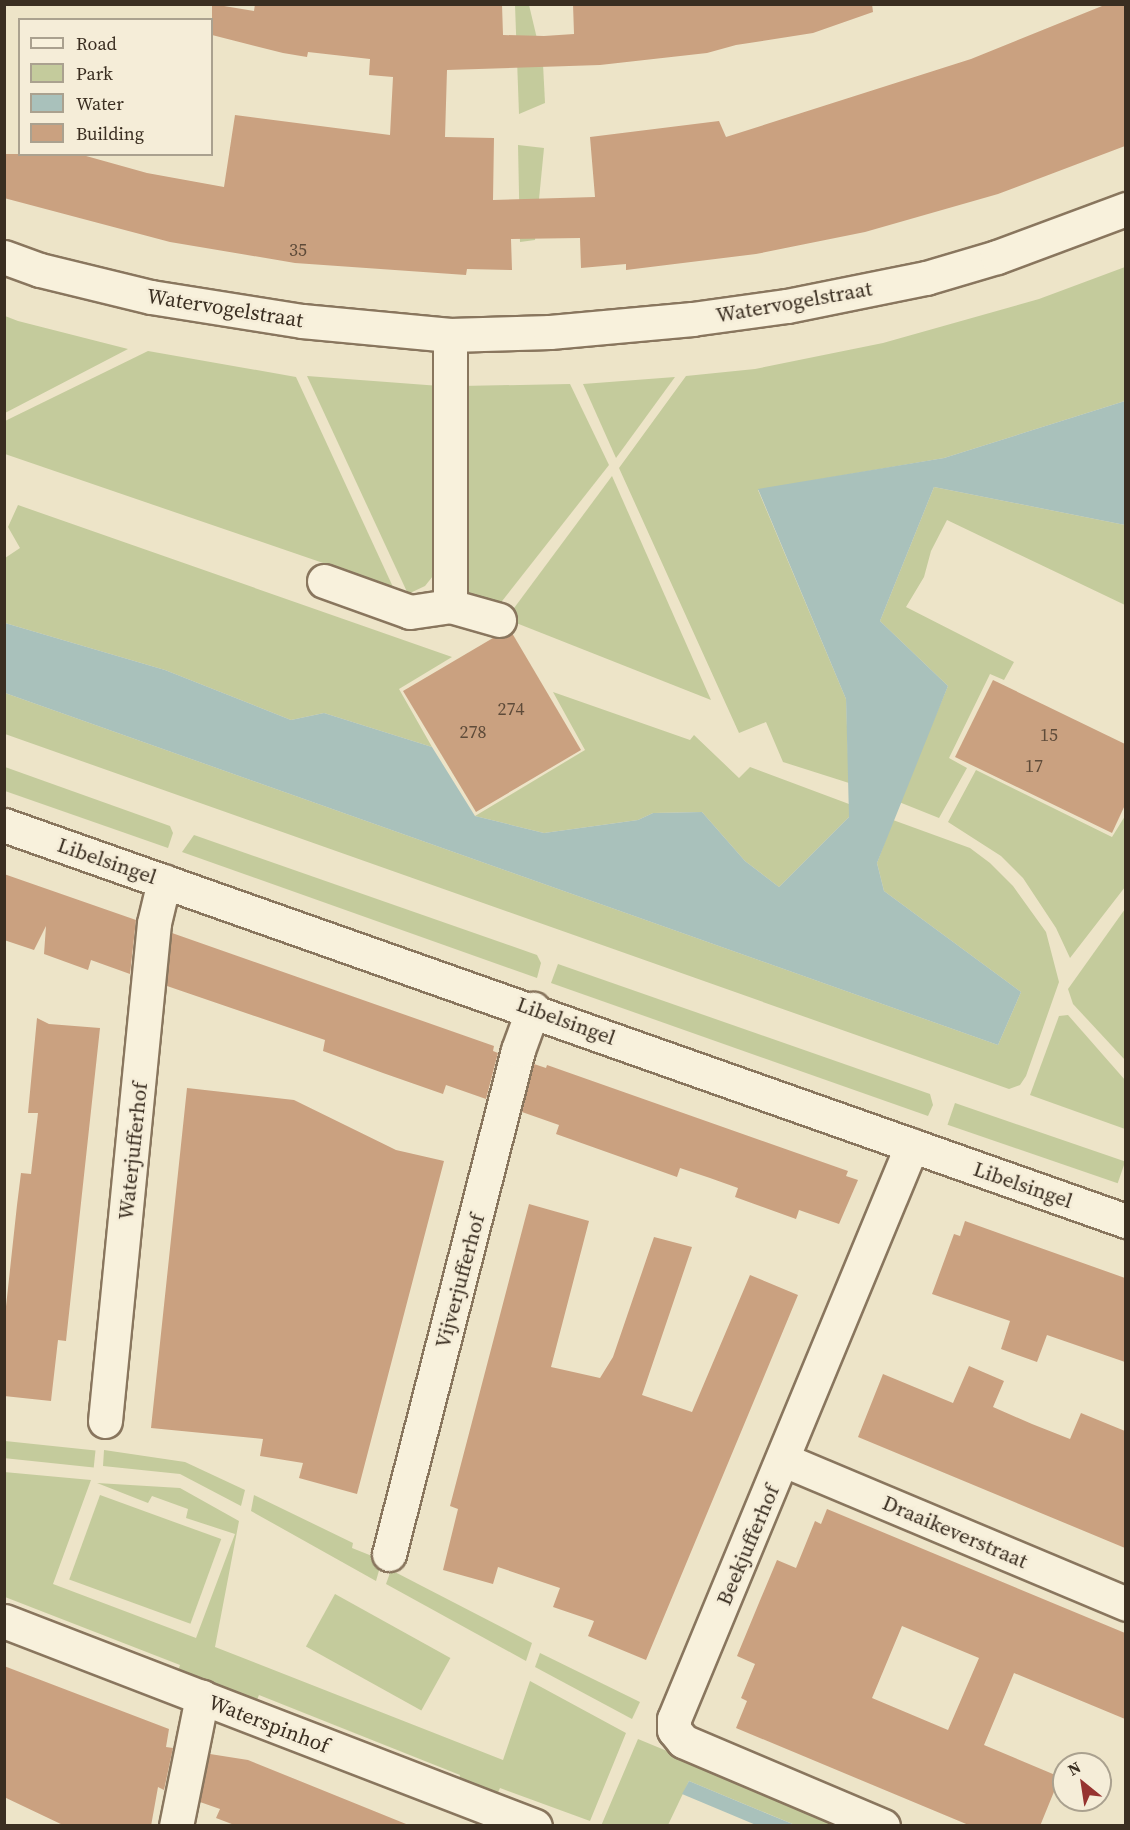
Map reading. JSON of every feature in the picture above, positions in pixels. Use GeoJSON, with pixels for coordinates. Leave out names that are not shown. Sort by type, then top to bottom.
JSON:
{"type":"FeatureCollection","features":[{"type":"Feature","properties":{"kind":"street","name":"Watervogelstraat"},"geometry":{"type":"LineString","coordinates":[[4,257],[40,270],[151,297],[302,321],[450,335],[605,328],[787,306],[926,278],[997,257],[1125,209]]}},
{"type":"Feature","properties":{"kind":"street"},"geometry":{"type":"LineString","coordinates":[[450,335],[450,606]]}},
{"type":"Feature","properties":{"kind":"street"},"geometry":{"type":"LineString","coordinates":[[324,581],[410,612],[450,606],[499,620]]}},
{"type":"Feature","properties":{"kind":"street","name":"Libelsingel"},"geometry":{"type":"LineString","coordinates":[[4,825],[533,1009],[1125,1221]]}},
{"type":"Feature","properties":{"kind":"street","name":"Waterjufferhof"},"geometry":{"type":"LineString","coordinates":[[105,1421],[153,923],[164,881]]}},
{"type":"Feature","properties":{"kind":"street","name":"Vijverjufferhof"},"geometry":{"type":"LineString","coordinates":[[389,1554],[518,1050],[533,1009]]}},
{"type":"Feature","properties":{"kind":"street","name":"Beekjufferhof"},"geometry":{"type":"LineString","coordinates":[[883,1826],[683,1741],[674,1730],[674,1719],[784,1460],[912,1145]]}},
{"type":"Feature","properties":{"kind":"street","name":"Draaikeverstraat"},"geometry":{"type":"LineString","coordinates":[[784,1460],[1125,1604]]}},
{"type":"Feature","properties":{"kind":"street","name":"Waterspinhof"},"geometry":{"type":"LineString","coordinates":[[4,1621],[535,1826]]}},
{"type":"Feature","properties":{"kind":"street"},"geometry":{"type":"LineString","coordinates":[[176,1826],[202,1697]]}},
{"type":"Feature","properties":{"kind":"green space"},"geometry":{"type":"Polygon","coordinates":[[[515,5],[529,5],[543,64],[545,103],[519,114],[515,5]]]}},
{"type":"Feature","properties":{"kind":"green space"},"geometry":{"type":"Polygon","coordinates":[[[518,145],[544,148],[535,240],[520,242],[518,145]]]}},
{"type":"Feature","properties":{"kind":"green space"},"geometry":{"type":"Polygon","coordinates":[[[1125,267],[1125,401],[944,458],[758,490],[846,699],[849,783],[783,762],[766,722],[739,733],[619,468],[686,376],[755,369],[883,343],[1039,299],[1125,267]]]}},
{"type":"Feature","properties":{"kind":"green space"},"geometry":{"type":"Polygon","coordinates":[[[5,316],[18,321],[128,349],[5,413],[5,316]]]}},
{"type":"Feature","properties":{"kind":"green space"},"geometry":{"type":"Polygon","coordinates":[[[148,351],[296,377],[393,587],[5,454],[5,421],[148,351]]]}},
{"type":"Feature","properties":{"kind":"green space"},"geometry":{"type":"Polygon","coordinates":[[[307,376],[440,386],[437,571],[425,586],[408,594],[307,376]]]}},
{"type":"Feature","properties":{"kind":"green space"},"geometry":{"type":"Polygon","coordinates":[[[675,377],[616,458],[583,384],[675,377]]]}},
{"type":"Feature","properties":{"kind":"green space"},"geometry":{"type":"Polygon","coordinates":[[[570,384],[609,465],[495,610],[462,600],[461,386],[570,384]]]}},
{"type":"Feature","properties":{"kind":"green space"},"geometry":{"type":"Polygon","coordinates":[[[612,476],[711,700],[506,619],[612,476]]]}},
{"type":"Feature","properties":{"kind":"green space"},"geometry":{"type":"Polygon","coordinates":[[[934,487],[1125,525],[1125,605],[947,520],[931,551],[924,577],[906,607],[1014,662],[1004,680],[990,674],[949,758],[967,768],[939,818],[899,802],[948,686],[880,621],[934,487]]]}},
{"type":"Feature","properties":{"kind":"green space"},"geometry":{"type":"Polygon","coordinates":[[[18,505],[452,657],[399,689],[432,747],[324,713],[291,720],[165,670],[5,623],[5,558],[20,548],[8,527],[18,505]]]}},
{"type":"Feature","properties":{"kind":"green space"},"geometry":{"type":"Polygon","coordinates":[[[553,692],[690,740],[694,735],[739,778],[750,767],[849,804],[849,817],[779,887],[745,861],[702,812],[653,813],[638,820],[544,833],[475,816],[585,750],[553,692]]]}},
{"type":"Feature","properties":{"kind":"green space"},"geometry":{"type":"Polygon","coordinates":[[[5,693],[998,1045],[1021,992],[884,891],[877,863],[893,820],[970,848],[990,863],[1013,886],[1046,932],[1059,982],[1026,1076],[1020,1085],[1009,1089],[5,734],[5,693]]]}},
{"type":"Feature","properties":{"kind":"green space"},"geometry":{"type":"Polygon","coordinates":[[[5,767],[170,826],[173,833],[168,848],[5,791],[5,767]]]}},
{"type":"Feature","properties":{"kind":"green space"},"geometry":{"type":"Polygon","coordinates":[[[976,770],[1112,837],[1125,816],[1125,887],[1070,958],[1056,928],[1023,878],[1001,856],[948,822],[976,770]]]}},
{"type":"Feature","properties":{"kind":"green space"},"geometry":{"type":"Polygon","coordinates":[[[194,835],[537,955],[541,963],[537,978],[182,852],[194,835]]]}},
{"type":"Feature","properties":{"kind":"green space"},"geometry":{"type":"Polygon","coordinates":[[[1125,909],[1125,1060],[1073,1004],[1068,989],[1125,909]]]}},
{"type":"Feature","properties":{"kind":"green space"},"geometry":{"type":"Polygon","coordinates":[[[558,964],[930,1094],[933,1105],[928,1116],[551,983],[558,964]]]}},
{"type":"Feature","properties":{"kind":"green space"},"geometry":{"type":"Polygon","coordinates":[[[1068,1015],[1125,1080],[1125,1129],[1030,1095],[1059,1016],[1068,1015]]]}},
{"type":"Feature","properties":{"kind":"green space"},"geometry":{"type":"Polygon","coordinates":[[[955,1103],[1125,1162],[1118,1183],[948,1125],[955,1103]]]}},
{"type":"Feature","properties":{"kind":"green space"},"geometry":{"type":"Polygon","coordinates":[[[5,1441],[96,1451],[94,1467],[4,1458],[5,1441]]]}},
{"type":"Feature","properties":{"kind":"green space"},"geometry":{"type":"Polygon","coordinates":[[[104,1450],[185,1462],[245,1490],[241,1506],[180,1474],[103,1466],[104,1450]]]}},
{"type":"Feature","properties":{"kind":"green space"},"geometry":{"type":"Polygon","coordinates":[[[4,1472],[91,1480],[53,1584],[196,1638],[235,1534],[186,1518],[188,1509],[152,1496],[148,1503],[97,1483],[180,1488],[239,1521],[215,1647],[503,1760],[530,1681],[626,1733],[590,1821],[500,1788],[495,1799],[458,1785],[460,1775],[259,1695],[254,1707],[176,1677],[180,1665],[5,1597],[4,1472]]]}},
{"type":"Feature","properties":{"kind":"green space"},"geometry":{"type":"Polygon","coordinates":[[[100,1495],[221,1539],[190,1624],[69,1580],[100,1495]]]}},
{"type":"Feature","properties":{"kind":"green space"},"geometry":{"type":"Polygon","coordinates":[[[254,1495],[353,1543],[352,1548],[382,1560],[376,1581],[251,1511],[254,1495]]]}},
{"type":"Feature","properties":{"kind":"green space"},"geometry":{"type":"Polygon","coordinates":[[[391,1570],[532,1643],[526,1661],[386,1584],[391,1570]]]}},
{"type":"Feature","properties":{"kind":"green space"},"geometry":{"type":"Polygon","coordinates":[[[335,1594],[450,1658],[421,1710],[306,1646],[335,1594]]]}},
{"type":"Feature","properties":{"kind":"green space"},"geometry":{"type":"Polygon","coordinates":[[[540,1653],[640,1702],[632,1719],[535,1667],[540,1653]]]}},
{"type":"Feature","properties":{"kind":"green space"},"geometry":{"type":"Polygon","coordinates":[[[638,1739],[846,1825],[795,1825],[689,1781],[668,1825],[601,1826],[638,1739]]]}},
{"type":"Feature","properties":{"kind":"water"},"geometry":{"type":"Polygon","coordinates":[[[1125,401],[1125,525],[934,487],[880,621],[948,686],[877,863],[884,891],[1021,992],[998,1045],[5,693],[5,623],[165,670],[291,720],[324,713],[432,747],[475,816],[544,833],[638,820],[653,813],[702,812],[745,861],[779,887],[849,817],[846,699],[758,489],[944,458],[1125,401]]]}},
{"type":"Feature","properties":{"kind":"water"},"geometry":{"type":"Polygon","coordinates":[[[689,1781],[795,1825],[756,1825],[682,1794],[689,1781]]]}},
{"type":"Feature","properties":{"kind":"building"},"geometry":{"type":"Polygon","coordinates":[[[212,4],[254,11],[255,4],[502,4],[503,35],[544,36],[574,34],[573,4],[872,4],[873,12],[813,33],[736,45],[707,53],[600,65],[447,70],[445,137],[494,138],[493,200],[595,197],[590,137],[719,121],[726,137],[971,59],[1107,4],[1125,4],[1125,146],[998,194],[865,232],[756,254],[626,270],[626,264],[581,268],[580,238],[511,239],[512,270],[467,269],[466,275],[295,263],[170,242],[4,198],[4,154],[86,156],[147,173],[224,187],[235,115],[390,135],[393,77],[369,75],[370,59],[308,52],[307,57],[213,35],[212,4]]]}},
{"type":"Feature","properties":{"kind":"building"},"geometry":{"type":"Polygon","coordinates":[[[512,633],[581,750],[476,812],[403,691],[493,638],[512,633]]]}},
{"type":"Feature","properties":{"kind":"building"},"geometry":{"type":"Polygon","coordinates":[[[993,680],[1125,744],[1125,805],[1112,833],[955,757],[993,680]]]}},
{"type":"Feature","properties":{"kind":"building"},"geometry":{"type":"Polygon","coordinates":[[[4,874],[136,920],[130,974],[91,960],[88,970],[44,954],[46,926],[34,950],[4,940],[4,874]]]}},
{"type":"Feature","properties":{"kind":"building"},"geometry":{"type":"Polygon","coordinates":[[[172,933],[494,1046],[493,1051],[498,1053],[486,1099],[446,1085],[443,1094],[383,1073],[323,1051],[325,1040],[167,986],[172,933]]]}},
{"type":"Feature","properties":{"kind":"building"},"geometry":{"type":"Polygon","coordinates":[[[37,1018],[49,1024],[100,1028],[66,1341],[58,1340],[51,1401],[4,1396],[4,1325],[17,1205],[21,1173],[31,1174],[38,1113],[28,1113],[37,1018]]]}},
{"type":"Feature","properties":{"kind":"building"},"geometry":{"type":"Polygon","coordinates":[[[534,1064],[546,1068],[547,1065],[848,1171],[846,1176],[858,1180],[839,1224],[799,1210],[796,1219],[735,1197],[738,1188],[710,1178],[680,1168],[677,1177],[556,1134],[559,1125],[522,1112],[534,1064]]]}},
{"type":"Feature","properties":{"kind":"building"},"geometry":{"type":"Polygon","coordinates":[[[187,1088],[294,1100],[396,1150],[444,1161],[357,1494],[299,1478],[303,1463],[260,1456],[263,1439],[151,1428],[187,1088]]]}},
{"type":"Feature","properties":{"kind":"building"},"geometry":{"type":"Polygon","coordinates":[[[529,1204],[589,1221],[551,1367],[600,1378],[613,1357],[654,1237],[692,1247],[642,1395],[692,1412],[750,1275],[798,1295],[646,1660],[588,1636],[594,1621],[553,1607],[560,1588],[498,1567],[493,1584],[443,1570],[458,1509],[450,1506],[529,1204]]]}},
{"type":"Feature","properties":{"kind":"building"},"geometry":{"type":"Polygon","coordinates":[[[965,1221],[1125,1278],[1125,1362],[1047,1335],[1037,1362],[1001,1349],[1010,1321],[932,1294],[954,1234],[960,1236],[965,1221]]]}},
{"type":"Feature","properties":{"kind":"building"},"geometry":{"type":"Polygon","coordinates":[[[969,1366],[1004,1381],[993,1407],[1032,1424],[1070,1439],[1081,1413],[1125,1431],[1125,1548],[858,1437],[883,1374],[953,1403],[969,1366]]]}},
{"type":"Feature","properties":{"kind":"building"},"geometry":{"type":"Polygon","coordinates":[[[827,1509],[1125,1633],[1125,1719],[1014,1673],[984,1745],[1052,1774],[1052,1797],[1040,1826],[971,1826],[736,1728],[747,1701],[741,1698],[755,1664],[737,1656],[777,1560],[796,1568],[815,1521],[821,1524],[827,1509]],[[902,1626],[872,1698],[948,1730],[979,1658],[902,1626]]]}},
{"type":"Feature","properties":{"kind":"building"},"geometry":{"type":"Polygon","coordinates":[[[4,1666],[169,1729],[166,1747],[173,1748],[164,1790],[158,1787],[151,1826],[65,1826],[4,1797],[4,1666]]]}},
{"type":"Feature","properties":{"kind":"building"},"geometry":{"type":"Polygon","coordinates":[[[210,1754],[248,1760],[411,1826],[237,1826],[216,1818],[220,1809],[200,1802],[210,1754]]]}}]}
